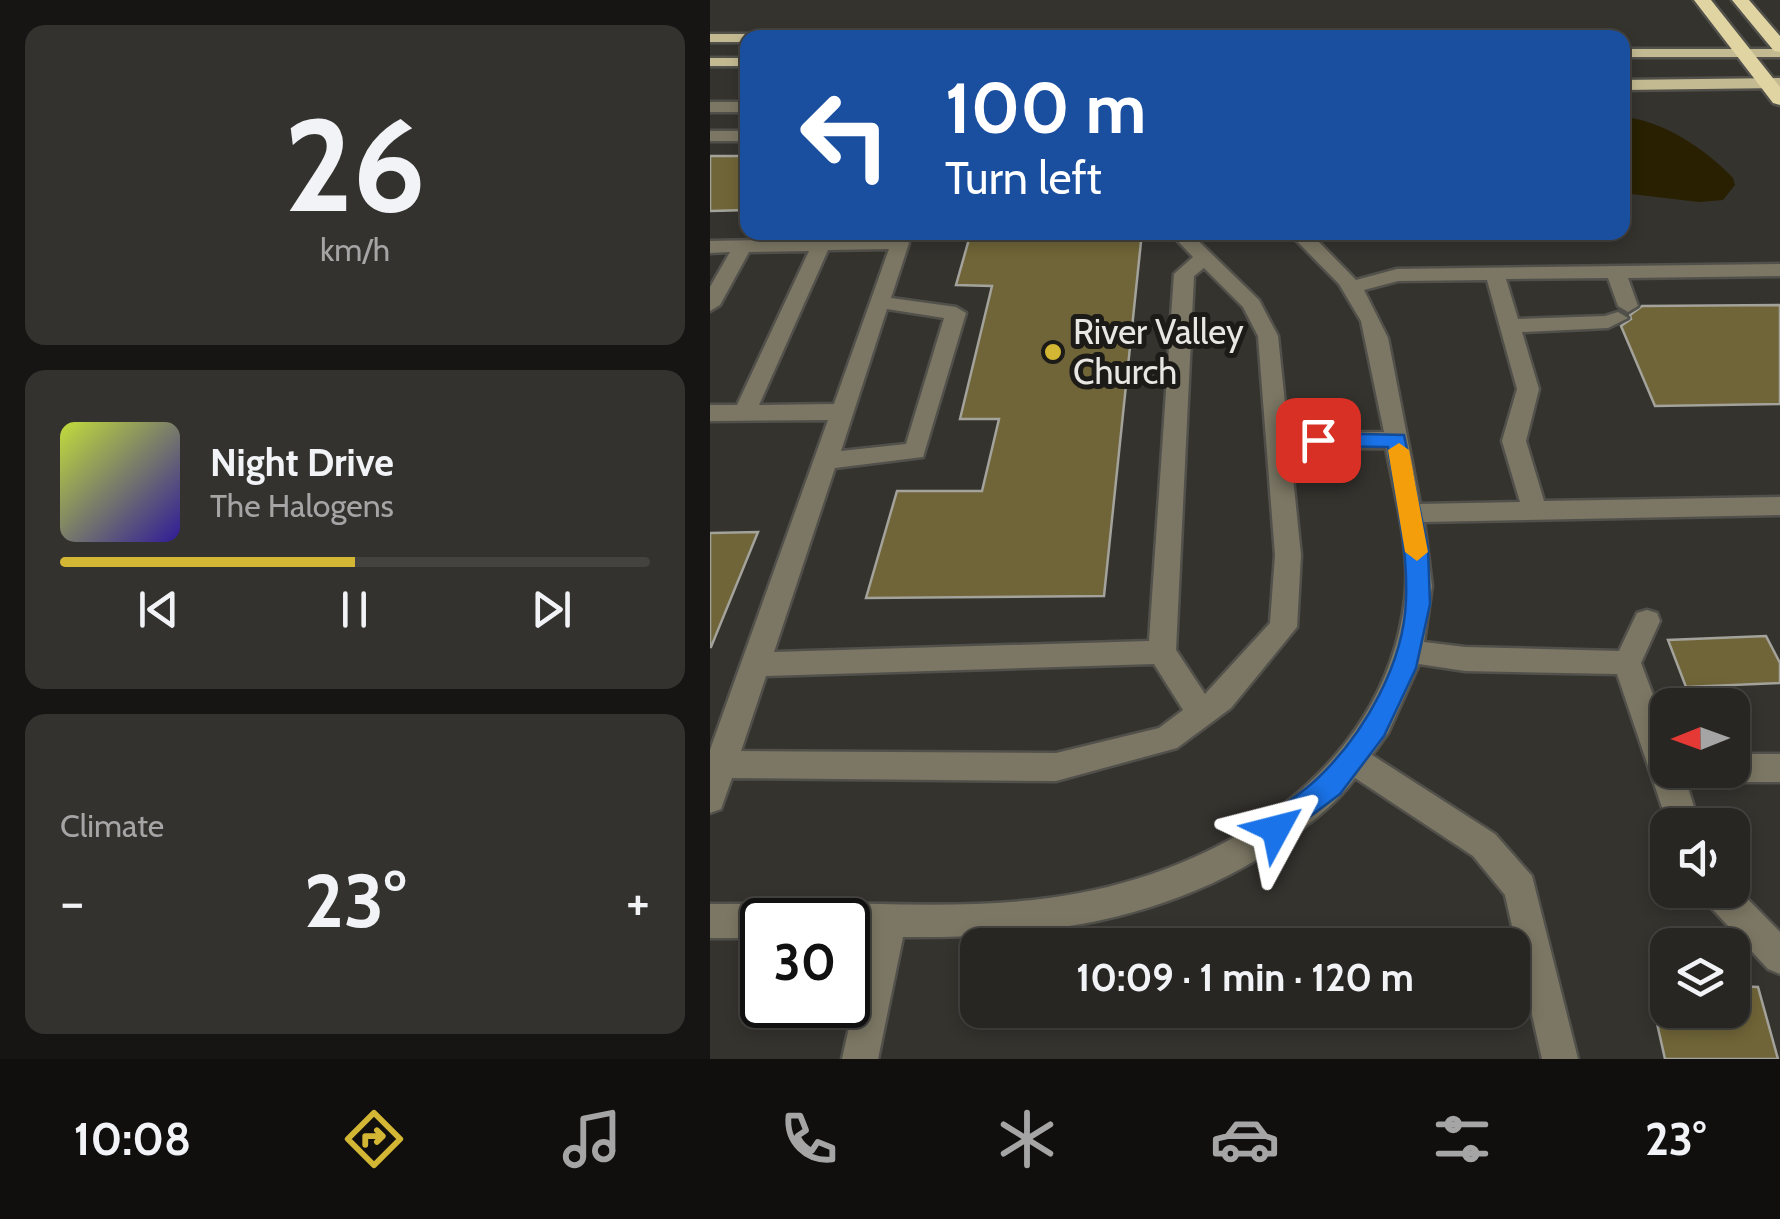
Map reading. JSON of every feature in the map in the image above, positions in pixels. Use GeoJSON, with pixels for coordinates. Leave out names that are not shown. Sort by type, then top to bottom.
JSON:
{"type":"FeatureCollection","features":[{"type":"Feature","properties":{"kind":"highway"},"geometry":{"type":"LineString","coordinates":[[1702,0],[1742,54],[1776,88]]}},
{"type":"Feature","properties":{"kind":"highway"},"geometry":{"type":"LineString","coordinates":[[1740,0],[1780,50]]}},
{"type":"Feature","properties":{"kind":"main road"},"geometry":{"type":"LineString","coordinates":[[710,38],[740,38]]}},
{"type":"Feature","properties":{"kind":"main road"},"geometry":{"type":"LineString","coordinates":[[1630,53],[1742,54],[1780,50]]}},
{"type":"Feature","properties":{"kind":"main road"},"geometry":{"type":"LineString","coordinates":[[710,62],[740,62]]}},
{"type":"Feature","properties":{"kind":"main road"},"geometry":{"type":"LineString","coordinates":[[1630,84],[1776,88]]}},
{"type":"Feature","properties":{"kind":"street"},"geometry":{"type":"LineString","coordinates":[[710,107],[740,106]]}},
{"type":"Feature","properties":{"kind":"street"},"geometry":{"type":"LineString","coordinates":[[710,136],[740,136]]}},
{"type":"Feature","properties":{"kind":"street"},"geometry":{"type":"LineString","coordinates":[[710,247],[812,240]]}},
{"type":"Feature","properties":{"kind":"street"},"geometry":{"type":"LineString","coordinates":[[745,412],[823,240]]}},
{"type":"Feature","properties":{"kind":"street"},"geometry":{"type":"LineString","coordinates":[[710,799],[716,764],[758,664],[900,243],[842,240]]}},
{"type":"Feature","properties":{"kind":"street"},"geometry":{"type":"LineString","coordinates":[[716,764],[1056,767],[1167,738],[1221,699],[1283,627],[1288,555],[1268,336],[1252,304],[1186,240]]}},
{"type":"Feature","properties":{"kind":"street"},"geometry":{"type":"LineString","coordinates":[[870,919],[1048,915],[1098,907],[1171,885],[1229,860],[1299,813],[1352,759],[1393,695],[1408,651],[1419,578],[1378,338],[1354,287],[1305,240]]}},
{"type":"Feature","properties":{"kind":"street"},"geometry":{"type":"LineString","coordinates":[[710,305],[743,246]]}},
{"type":"Feature","properties":{"kind":"street"},"geometry":{"type":"LineString","coordinates":[[1201,714],[1162,652],[1184,274],[1204,258]]}},
{"type":"Feature","properties":{"kind":"street"},"geometry":{"type":"LineString","coordinates":[[1354,287],[1397,275],[1780,270]]}},
{"type":"Feature","properties":{"kind":"street"},"geometry":{"type":"LineString","coordinates":[[1510,326],[1608,322],[1623,312],[1616,272]]}},
{"type":"Feature","properties":{"kind":"street"},"geometry":{"type":"LineString","coordinates":[[1495,274],[1528,388],[1514,441],[1534,508]]}},
{"type":"Feature","properties":{"kind":"street"},"geometry":{"type":"LineString","coordinates":[[826,461],[915,451],[956,312],[879,302]]}},
{"type":"Feature","properties":{"kind":"street"},"geometry":{"type":"LineString","coordinates":[[710,413],[843,412]]}},
{"type":"Feature","properties":{"kind":"street"},"geometry":{"type":"LineString","coordinates":[[1278,441],[1397,440]]}},
{"type":"Feature","properties":{"kind":"street"},"geometry":{"type":"LineString","coordinates":[[1410,513],[1780,506]]}},
{"type":"Feature","properties":{"kind":"street"},"geometry":{"type":"LineString","coordinates":[[1647,621],[1627,663],[1650,725]]}},
{"type":"Feature","properties":{"kind":"street"},"geometry":{"type":"LineString","coordinates":[[1408,651],[1536,663],[1627,663]]}},
{"type":"Feature","properties":{"kind":"street"},"geometry":{"type":"LineString","coordinates":[[758,664],[1162,652]]}},
{"type":"Feature","properties":{"kind":"street"},"geometry":{"type":"LineString","coordinates":[[1352,759],[1484,845],[1520,887],[1560,1059]]}},
{"type":"Feature","properties":{"kind":"street"},"geometry":{"type":"LineString","coordinates":[[1750,768],[1780,768]]}},
{"type":"Feature","properties":{"kind":"street"},"geometry":{"type":"LineString","coordinates":[[1733,908],[1780,957]]}},
{"type":"Feature","properties":{"kind":"street"},"geometry":{"type":"LineString","coordinates":[[860,1059],[890,919]]}},
{"type":"Feature","properties":{"kind":"street"},"geometry":{"type":"LineString","coordinates":[[710,922],[740,921]]}},
{"type":"Feature","properties":{"kind":"shaded area"},"geometry":{"type":"Polygon","coordinates":[[[1630,118],[1652,123],[1682,138],[1733,178],[1735,185],[1723,200],[1699,202],[1630,194],[1630,118]]]}},
{"type":"Feature","properties":{"kind":"building"},"geometry":{"type":"Polygon","coordinates":[[[710,156],[740,156],[740,210],[710,211],[710,156]]]}},
{"type":"Feature","properties":{"kind":"building","name":"River Valley Church"},"geometry":{"type":"Polygon","coordinates":[[[969,240],[1141,240],[1104,596],[866,598],[897,491],[982,491],[999,419],[960,419],[992,286],[956,285],[969,240]]]}},
{"type":"Feature","properties":{"kind":"building"},"geometry":{"type":"Polygon","coordinates":[[[1780,305],[1780,404],[1655,406],[1621,326],[1631,319],[1630,315],[1642,306],[1780,305]]]}},
{"type":"Feature","properties":{"kind":"building"},"geometry":{"type":"Polygon","coordinates":[[[758,532],[711,647],[710,647],[710,533],[758,532]]]}},
{"type":"Feature","properties":{"kind":"building"},"geometry":{"type":"Polygon","coordinates":[[[1766,636],[1780,663],[1780,683],[1686,687],[1668,640],[1766,636]]]}},
{"type":"Feature","properties":{"kind":"building"},"geometry":{"type":"Polygon","coordinates":[[[1750,987],[1758,987],[1778,1059],[1665,1059],[1658,1028],[1750,1028],[1750,987]]]}},
{"type":"Feature","properties":{"kind":"slow traffic"},"geometry":{"type":"LineString","coordinates":[[1399,450],[1417,552]]}},
{"type":"Feature","properties":{"kind":"place","name":"River Valley Church"},"geometry":{"type":"Point","coordinates":[1053,352]}},
{"type":"Feature","properties":{"kind":"route"},"geometry":{"type":"LineString","coordinates":[[1276,829],[1330,784],[1375,727],[1404,668],[1418,604],[1416,549],[1397,440],[1318,440]]}}]}
